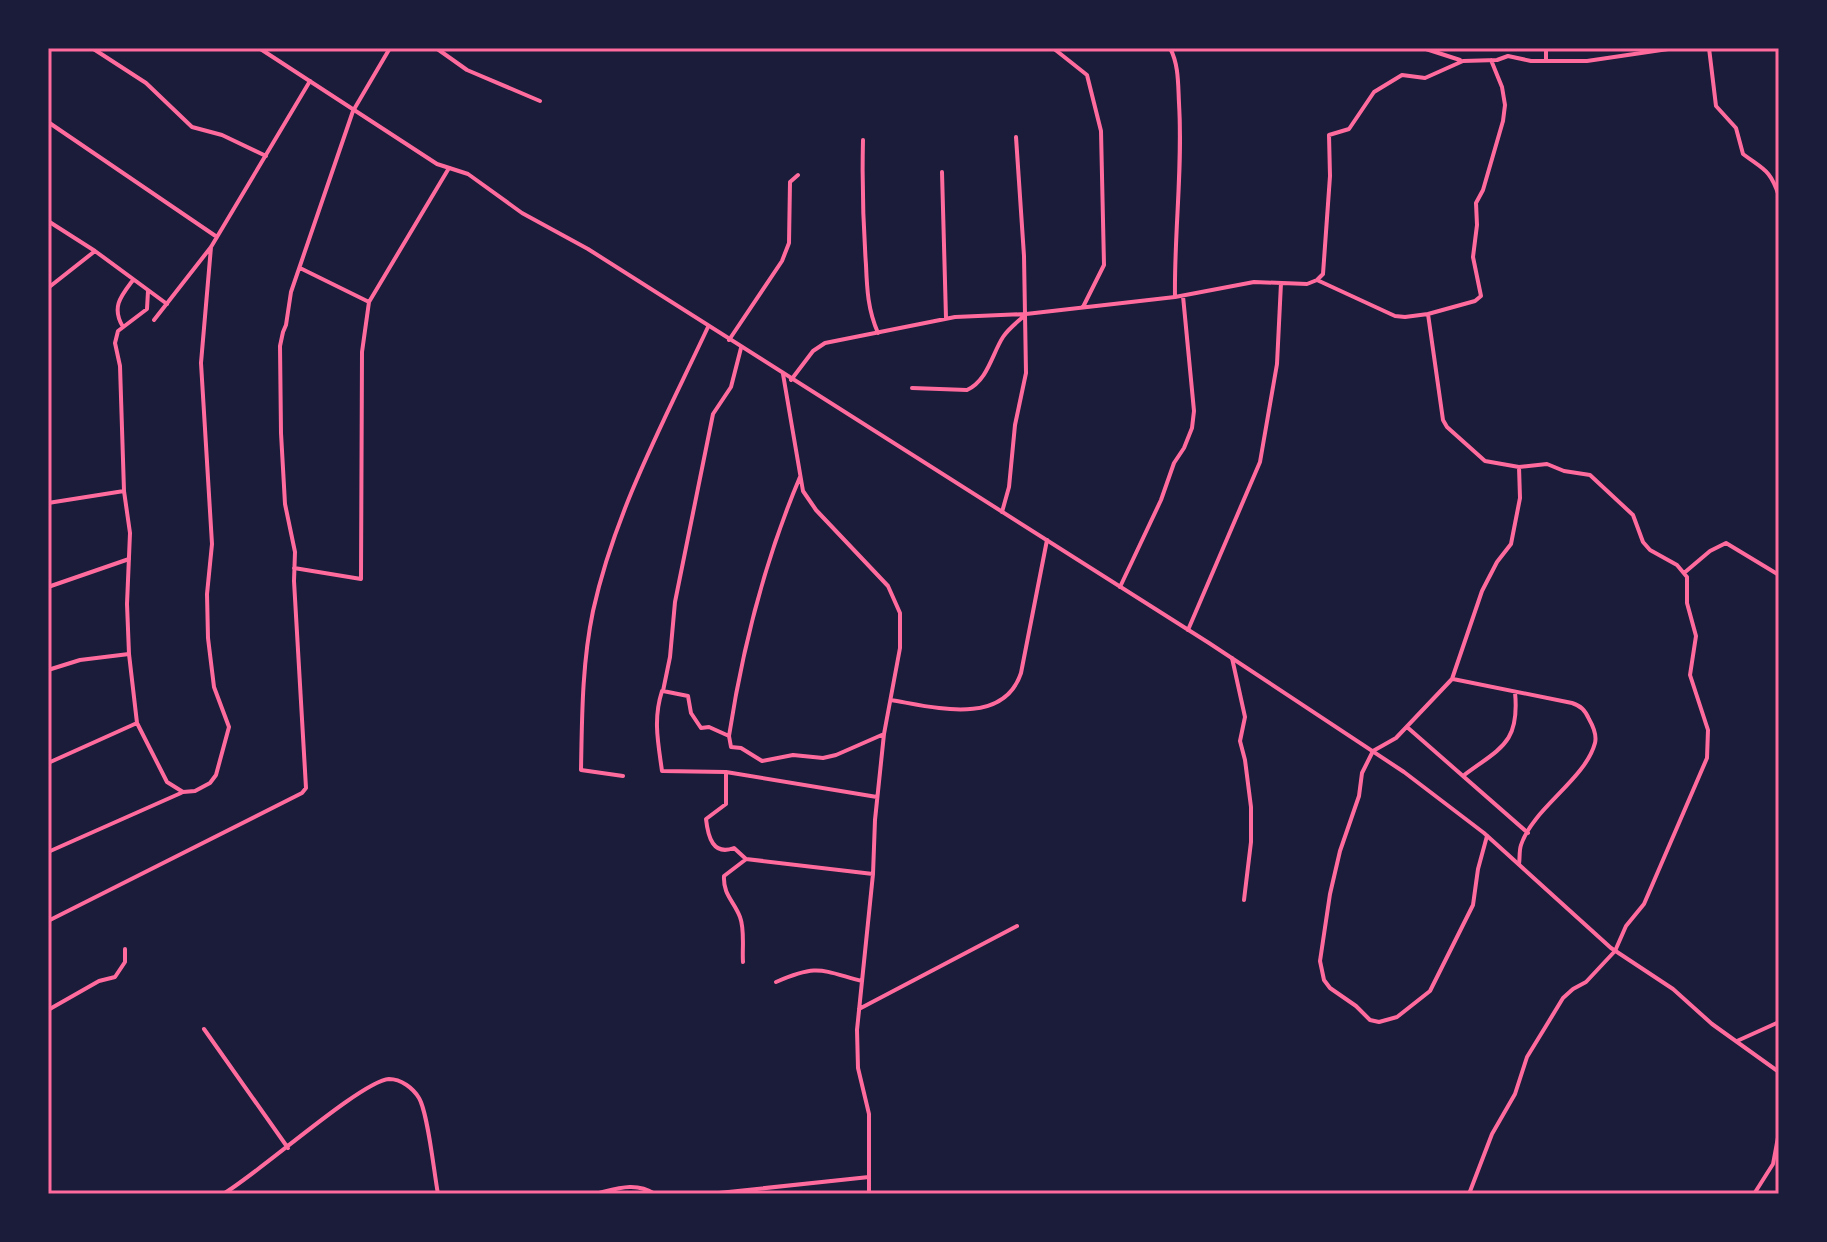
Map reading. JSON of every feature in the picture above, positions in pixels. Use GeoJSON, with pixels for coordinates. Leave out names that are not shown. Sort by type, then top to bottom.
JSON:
{"type":"FeatureCollection","features":[{"type":"Feature","properties":{"kind":"street"},"geometry":{"type":"LineString","coordinates":[[92,48],[146,83],[192,127],[222,135],[266,156]]}},
{"type":"Feature","properties":{"kind":"street"},"geometry":{"type":"LineString","coordinates":[[259,48],[437,164],[468,174],[522,213],[588,249],[1373,751],[1487,836],[1615,951],[1673,989],[1712,1024],[1779,1072]]}},
{"type":"Feature","properties":{"kind":"street"},"geometry":{"type":"LineString","coordinates":[[48,921],[302,793],[306,788],[295,552],[284,493],[280,346],[291,292],[353,111],[390,48]]}},
{"type":"Feature","properties":{"kind":"street"},"geometry":{"type":"LineString","coordinates":[[436,48],[467,70],[540,101]]}},
{"type":"Feature","properties":{"kind":"street"},"geometry":{"type":"LineString","coordinates":[[1053,48],[1087,75],[1101,131],[1104,265],[1083,307]]}},
{"type":"Feature","properties":{"kind":"street"},"geometry":{"type":"LineString","coordinates":[[1170,48],[1176,64],[1181,136],[1175,297]]}},
{"type":"Feature","properties":{"kind":"street"},"geometry":{"type":"LineString","coordinates":[[1425,48],[1463,61],[1508,56],[1531,61],[1587,61],[1675,48]]}},
{"type":"Feature","properties":{"kind":"street"},"geometry":{"type":"LineString","coordinates":[[1546,48],[1546,59]]}},
{"type":"Feature","properties":{"kind":"street"},"geometry":{"type":"LineString","coordinates":[[1709,48],[1716,106],[1736,128],[1743,154],[1765,167],[1779,196]]}},
{"type":"Feature","properties":{"kind":"street"},"geometry":{"type":"LineString","coordinates":[[1317,280],[1395,316],[1405,317],[1428,314],[1475,301],[1481,296],[1473,257],[1476,203],[1483,190],[1505,105],[1502,87],[1491,60]]}},
{"type":"Feature","properties":{"kind":"street"},"geometry":{"type":"LineString","coordinates":[[791,380],[813,351],[825,343],[946,318],[1026,314],[1175,297],[1254,282],[1307,284],[1317,280],[1323,274],[1330,176],[1329,135],[1349,129],[1374,92],[1402,75],[1425,78],[1463,61]]}},
{"type":"Feature","properties":{"kind":"street"},"geometry":{"type":"LineString","coordinates":[[154,320],[211,247],[310,81]]}},
{"type":"Feature","properties":{"kind":"street"},"geometry":{"type":"LineString","coordinates":[[48,122],[217,237]]}},
{"type":"Feature","properties":{"kind":"street"},"geometry":{"type":"LineString","coordinates":[[1002,512],[1009,487],[1015,425],[1026,373],[1026,314],[1016,137]]}},
{"type":"Feature","properties":{"kind":"street"},"geometry":{"type":"LineString","coordinates":[[863,140],[862,211],[867,290],[869,313],[878,333]]}},
{"type":"Feature","properties":{"kind":"street"},"geometry":{"type":"LineString","coordinates":[[294,568],[361,579],[362,352],[369,302],[449,168]]}},
{"type":"Feature","properties":{"kind":"street"},"geometry":{"type":"LineString","coordinates":[[942,172],[946,318]]}},
{"type":"Feature","properties":{"kind":"street"},"geometry":{"type":"LineString","coordinates":[[729,340],[782,261],[789,243],[790,182],[798,175]]}},
{"type":"Feature","properties":{"kind":"street"},"geometry":{"type":"LineString","coordinates":[[48,221],[167,304]]}},
{"type":"Feature","properties":{"kind":"street"},"geometry":{"type":"LineString","coordinates":[[48,852],[210,783],[216,775],[229,727],[214,687],[208,623],[207,594],[212,544],[201,363],[211,247]]}},
{"type":"Feature","properties":{"kind":"street"},"geometry":{"type":"LineString","coordinates":[[48,288],[95,251]]}},
{"type":"Feature","properties":{"kind":"street"},"geometry":{"type":"LineString","coordinates":[[300,268],[369,302]]}},
{"type":"Feature","properties":{"kind":"street"},"geometry":{"type":"LineString","coordinates":[[123,327],[116,306],[133,280]]}},
{"type":"Feature","properties":{"kind":"street"},"geometry":{"type":"LineString","coordinates":[[1188,630],[1260,462],[1277,364],[1281,283]]}},
{"type":"Feature","properties":{"kind":"street"},"geometry":{"type":"LineString","coordinates":[[148,291],[147,309],[118,331],[115,343],[120,366],[124,491],[130,533],[129,654],[137,723],[167,782],[183,792]]}},
{"type":"Feature","properties":{"kind":"street"},"geometry":{"type":"LineString","coordinates":[[1120,587],[1192,428],[1194,411],[1183,296]]}},
{"type":"Feature","properties":{"kind":"street"},"geometry":{"type":"LineString","coordinates":[[912,388],[967,390],[974,387],[1004,336],[1026,314]]}},
{"type":"Feature","properties":{"kind":"street"},"geometry":{"type":"LineString","coordinates":[[1428,314],[1443,420],[1471,451],[1485,461],[1519,467],[1547,464],[1564,471],[1590,475],[1633,515],[1643,542],[1650,550],[1677,565],[1687,577],[1687,603],[1696,636],[1690,675],[1708,730],[1707,758],[1644,904],[1626,926],[1615,951],[1586,982],[1563,998],[1534,1047],[1515,1094],[1492,1134],[1469,1194]]}},
{"type":"Feature","properties":{"kind":"street"},"geometry":{"type":"LineString","coordinates":[[623,776],[581,770],[584,675],[594,611],[620,519],[708,327]]}},
{"type":"Feature","properties":{"kind":"street"},"geometry":{"type":"LineString","coordinates":[[741,348],[731,387],[713,414],[675,602],[670,657],[656,721],[662,771],[726,772],[877,797]]}},
{"type":"Feature","properties":{"kind":"street"},"geometry":{"type":"LineString","coordinates":[[783,374],[803,491],[816,510],[859,553],[895,598],[900,613],[900,638],[877,797],[873,874],[859,1009],[858,1068],[869,1114],[869,1194]]}},
{"type":"Feature","properties":{"kind":"street"},"geometry":{"type":"LineString","coordinates":[[1487,836],[1473,905],[1430,991],[1397,1017],[1379,1022],[1370,1020],[1330,988],[1324,980],[1320,961],[1340,851],[1359,796],[1362,773],[1373,751],[1396,738],[1452,679],[1482,591],[1497,562],[1511,544],[1520,498],[1519,467]]}},
{"type":"Feature","properties":{"kind":"street"},"geometry":{"type":"LineString","coordinates":[[800,477],[776,535],[757,598],[729,736],[731,747],[748,751],[762,761],[793,755],[810,758],[836,755],[884,734]]}},
{"type":"Feature","properties":{"kind":"street"},"geometry":{"type":"LineString","coordinates":[[48,503],[124,491]]}},
{"type":"Feature","properties":{"kind":"street"},"geometry":{"type":"LineString","coordinates":[[891,700],[971,709],[993,705],[1011,692],[1021,673],[1047,540]]}},
{"type":"Feature","properties":{"kind":"street"},"geometry":{"type":"LineString","coordinates":[[1684,573],[1710,551],[1726,543],[1779,575]]}},
{"type":"Feature","properties":{"kind":"street"},"geometry":{"type":"LineString","coordinates":[[48,587],[129,559]]}},
{"type":"Feature","properties":{"kind":"street"},"geometry":{"type":"LineString","coordinates":[[48,670],[80,660],[129,654]]}},
{"type":"Feature","properties":{"kind":"street"},"geometry":{"type":"LineString","coordinates":[[1232,658],[1245,717],[1240,741],[1251,807],[1251,842],[1244,900]]}},
{"type":"Feature","properties":{"kind":"street"},"geometry":{"type":"LineString","coordinates":[[1452,679],[1581,707],[1594,731],[1595,743],[1584,761],[1520,846],[1519,864]]}},
{"type":"Feature","properties":{"kind":"street"},"geometry":{"type":"LineString","coordinates":[[663,691],[688,696],[691,713],[701,728],[709,727],[729,736]]}},
{"type":"Feature","properties":{"kind":"street"},"geometry":{"type":"LineString","coordinates":[[1463,776],[1504,747],[1509,739],[1517,711],[1515,692]]}},
{"type":"Feature","properties":{"kind":"street"},"geometry":{"type":"LineString","coordinates":[[48,763],[137,723]]}},
{"type":"Feature","properties":{"kind":"street"},"geometry":{"type":"LineString","coordinates":[[1407,727],[1528,833]]}},
{"type":"Feature","properties":{"kind":"street"},"geometry":{"type":"LineString","coordinates":[[726,772],[726,804],[706,819],[711,842],[717,849],[727,851],[734,848],[746,859],[873,874]]}},
{"type":"Feature","properties":{"kind":"street"},"geometry":{"type":"LineString","coordinates":[[743,962],[741,918],[724,887],[724,876],[746,859]]}},
{"type":"Feature","properties":{"kind":"street"},"geometry":{"type":"LineString","coordinates":[[859,1009],[1017,926]]}},
{"type":"Feature","properties":{"kind":"street"},"geometry":{"type":"LineString","coordinates":[[48,1010],[99,981],[115,977],[125,962],[125,949]]}},
{"type":"Feature","properties":{"kind":"street"},"geometry":{"type":"LineString","coordinates":[[776,982],[805,970],[816,969],[862,981]]}},
{"type":"Feature","properties":{"kind":"street"},"geometry":{"type":"LineString","coordinates":[[1737,1041],[1779,1022]]}},
{"type":"Feature","properties":{"kind":"street"},"geometry":{"type":"LineString","coordinates":[[204,1029],[288,1148]]}},
{"type":"Feature","properties":{"kind":"street"},"geometry":{"type":"LineString","coordinates":[[223,1194],[368,1086],[389,1079],[410,1086],[422,1104],[438,1194]]}},
{"type":"Feature","properties":{"kind":"street"},"geometry":{"type":"LineString","coordinates":[[1754,1194],[1769,1175],[1779,1132]]}},
{"type":"Feature","properties":{"kind":"street"},"geometry":{"type":"LineString","coordinates":[[709,1194],[869,1177]]}},
{"type":"Feature","properties":{"kind":"street"},"geometry":{"type":"LineString","coordinates":[[594,1194],[640,1186],[655,1194]]}}]}
